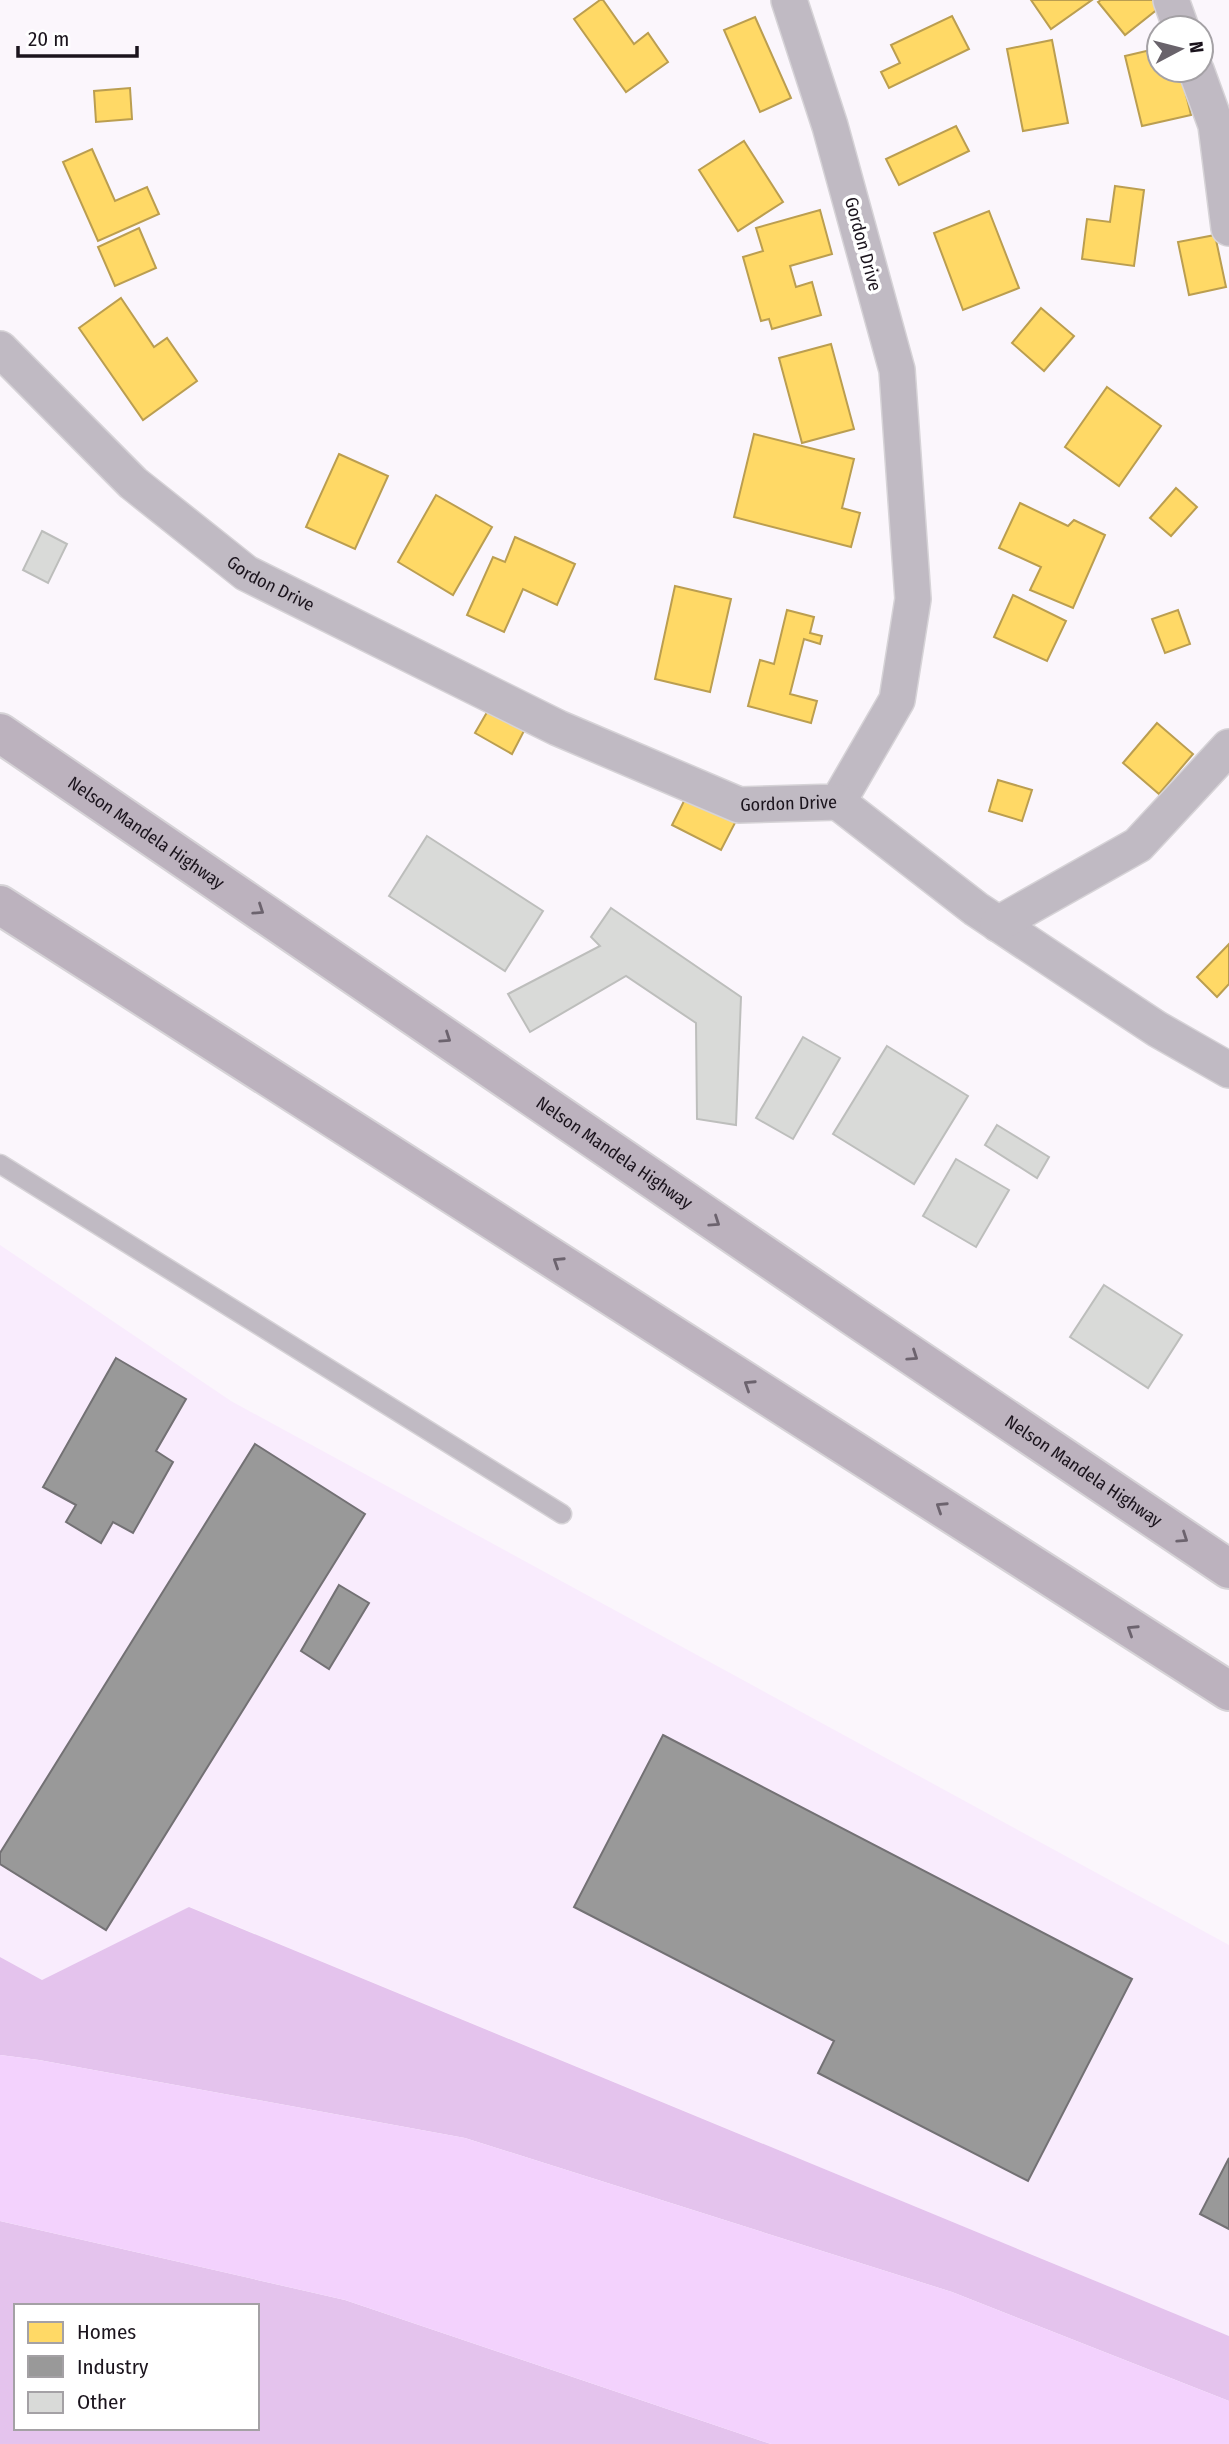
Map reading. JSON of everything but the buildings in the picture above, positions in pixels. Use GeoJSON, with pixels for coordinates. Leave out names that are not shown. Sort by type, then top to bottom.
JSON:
{"type":"FeatureCollection","features":[{"type":"Feature","properties":{"kind":"highway","name":"Nelson Mandela Highway"},"geometry":{"type":"LineString","coordinates":[[0,733],[845,1311],[1229,1569]]}},
{"type":"Feature","properties":{"kind":"highway"},"geometry":{"type":"LineString","coordinates":[[0,905],[1229,1691]]}},
{"type":"Feature","properties":{"kind":"street","name":"Gordon Drive"},"geometry":{"type":"LineString","coordinates":[[0,349],[133,483],[246,573],[558,728],[739,805],[838,802],[897,700],[913,599],[897,370],[830,126],[789,0]]}},
{"type":"Feature","properties":{"kind":"street"},"geometry":{"type":"LineString","coordinates":[[1201,84],[1216,125],[1229,228]]}},
{"type":"Feature","properties":{"kind":"street"},"geometry":{"type":"LineString","coordinates":[[998,923],[1138,845],[1229,747]]}},
{"type":"Feature","properties":{"kind":"street"},"geometry":{"type":"LineString","coordinates":[[838,802],[998,923],[1157,1029],[1229,1070]]}},
{"type":"Feature","properties":{"kind":"lane"},"geometry":{"type":"LineString","coordinates":[[0,1164],[562,1514]]}},
{"type":"Feature","properties":{"kind":"shaded area"},"geometry":{"type":"Polygon","coordinates":[[[0,1245],[231,1401],[1229,1945],[1229,2336],[190,1907],[42,1980],[0,1957],[0,1245]]]}},
{"type":"Feature","properties":{"kind":"shaded area"},"geometry":{"type":"Polygon","coordinates":[[[189,1907],[1229,2336],[1229,2401],[952,2292],[465,2138],[0,2055],[0,1957],[42,1980],[189,1907]]]}},
{"type":"Feature","properties":{"kind":"shaded area"},"geometry":{"type":"Polygon","coordinates":[[[0,2055],[465,2138],[952,2292],[1229,2401],[1229,2444],[771,2444],[345,2300],[0,2221],[0,2055]]]}},
{"type":"Feature","properties":{"kind":"shaded area"},"geometry":{"type":"Polygon","coordinates":[[[0,2221],[345,2300],[771,2444],[0,2444],[0,2221]]]}}]}
